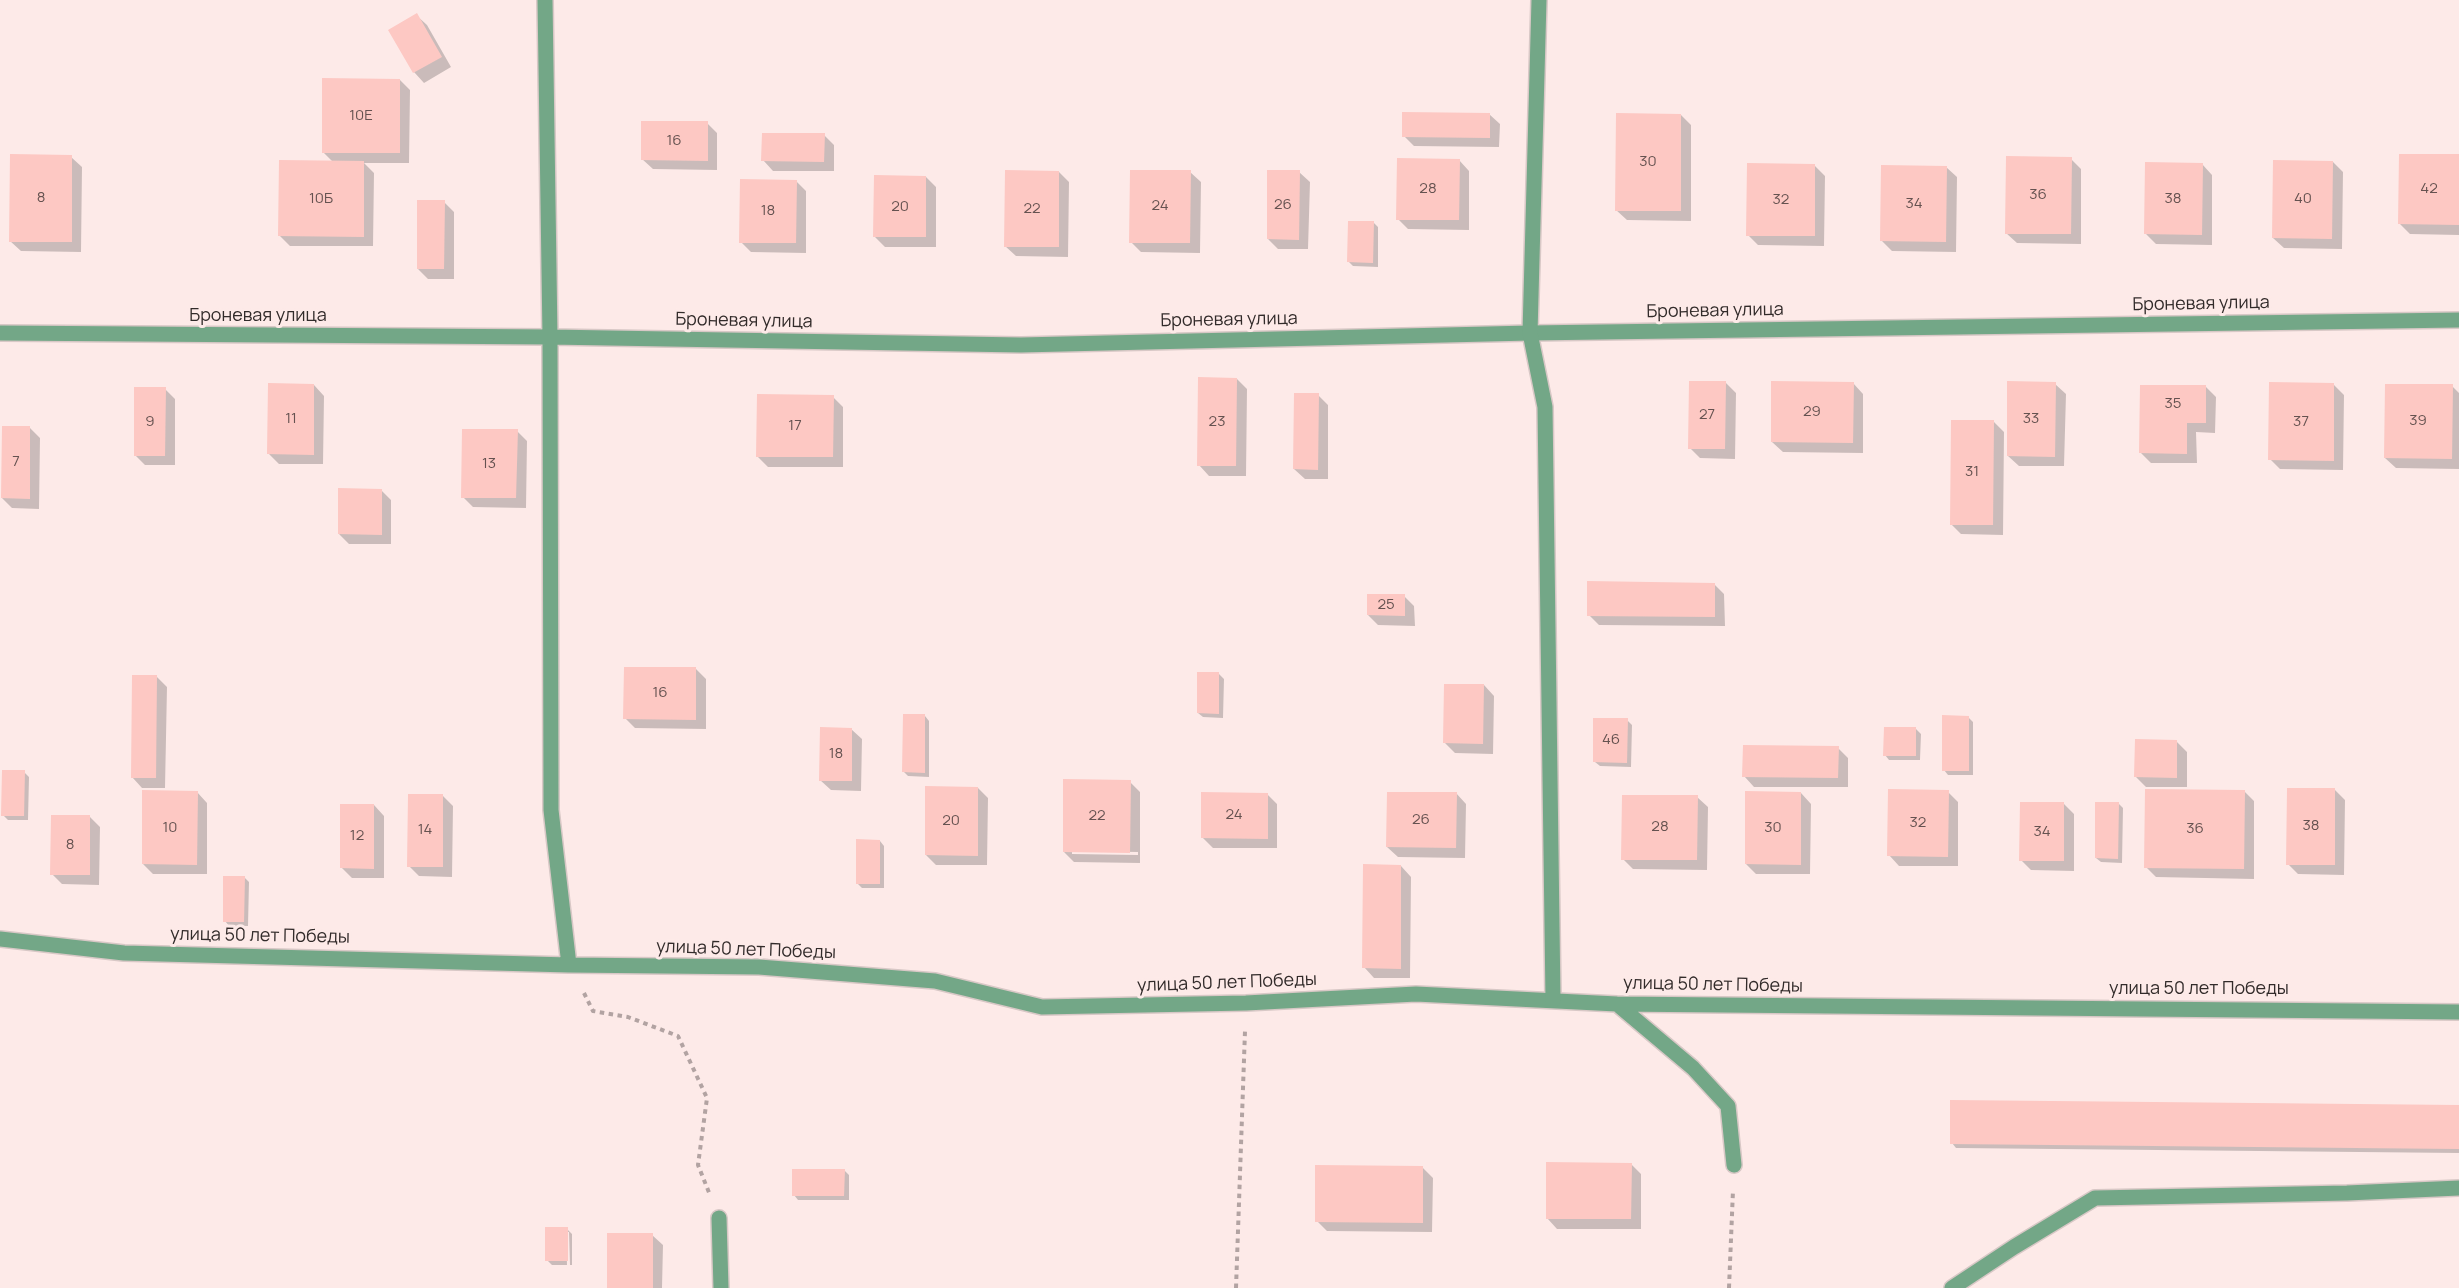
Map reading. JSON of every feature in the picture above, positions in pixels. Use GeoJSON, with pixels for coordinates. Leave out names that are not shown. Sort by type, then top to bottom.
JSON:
{"type":"FeatureCollection","features":[{"type":"Feature","properties":{"kind":"street"},"geometry":{"type":"LineString","coordinates":[[545,0],[550,337],[551,810],[569,965]]}},
{"type":"Feature","properties":{"kind":"street"},"geometry":{"type":"LineString","coordinates":[[1539,0],[1530,333],[1545,407],[1553,1000]]}},
{"type":"Feature","properties":{"kind":"street","name":"Броневая улица"},"geometry":{"type":"LineString","coordinates":[[0,333],[550,337],[1021,345],[1530,333],[2459,320]]}},
{"type":"Feature","properties":{"kind":"street","name":"улица 50 лет Победы"},"geometry":{"type":"LineString","coordinates":[[0,939],[124,952],[569,965],[759,967],[935,981],[1042,1007],[1246,1003],[1416,994],[1617,1004],[2459,1012]]}},
{"type":"Feature","properties":{"kind":"street"},"geometry":{"type":"LineString","coordinates":[[1617,1004],[1693,1068],[1728,1106],[1734,1165]]}},
{"type":"Feature","properties":{"kind":"street"},"geometry":{"type":"LineString","coordinates":[[1952,1288],[2095,1198],[2347,1193],[2459,1188]]}},
{"type":"Feature","properties":{"kind":"street"},"geometry":{"type":"LineString","coordinates":[[719,1218],[721,1288]]}},
{"type":"Feature","properties":{"kind":"path"},"geometry":{"type":"LineString","coordinates":[[569,965],[593,1011],[628,1017],[678,1036],[707,1098],[698,1165],[719,1218]]}},
{"type":"Feature","properties":{"kind":"path"},"geometry":{"type":"LineString","coordinates":[[1236,1288],[1246,1003]]}},
{"type":"Feature","properties":{"kind":"path"},"geometry":{"type":"LineString","coordinates":[[1729,1288],[1734,1165]]}},
{"type":"Feature","properties":{"kind":"building"},"geometry":{"type":"Polygon","coordinates":[[[417,13],[442,57],[413,73],[388,30],[417,13]]]}},
{"type":"Feature","properties":{"kind":"building"},"geometry":{"type":"Polygon","coordinates":[[[322,78],[400,79],[400,153],[322,153],[322,78]]]}},
{"type":"Feature","properties":{"kind":"building"},"geometry":{"type":"Polygon","coordinates":[[[1402,112],[1490,113],[1490,138],[1402,137],[1402,112]]]}},
{"type":"Feature","properties":{"kind":"building"},"geometry":{"type":"Polygon","coordinates":[[[1616,113],[1681,114],[1681,211],[1615,211],[1616,113]]]}},
{"type":"Feature","properties":{"kind":"building"},"geometry":{"type":"Polygon","coordinates":[[[641,121],[708,121],[708,161],[641,160],[641,121]]]}},
{"type":"Feature","properties":{"kind":"building"},"geometry":{"type":"Polygon","coordinates":[[[762,133],[825,133],[824,162],[761,161],[762,133]]]}},
{"type":"Feature","properties":{"kind":"building"},"geometry":{"type":"Polygon","coordinates":[[[10,154],[72,155],[72,242],[9,242],[10,154]]]}},
{"type":"Feature","properties":{"kind":"building"},"geometry":{"type":"Polygon","coordinates":[[[2399,154],[2459,154],[2459,225],[2398,224],[2399,154]]]}},
{"type":"Feature","properties":{"kind":"building"},"geometry":{"type":"Polygon","coordinates":[[[2006,156],[2072,157],[2071,234],[2005,234],[2006,156]]]}},
{"type":"Feature","properties":{"kind":"building"},"geometry":{"type":"Polygon","coordinates":[[[1397,158],[1460,159],[1459,220],[1396,220],[1397,158]]]}},
{"type":"Feature","properties":{"kind":"building"},"geometry":{"type":"Polygon","coordinates":[[[279,160],[364,161],[364,237],[278,236],[279,160]]]}},
{"type":"Feature","properties":{"kind":"building"},"geometry":{"type":"Polygon","coordinates":[[[2273,160],[2333,161],[2332,239],[2272,238],[2273,160]]]}},
{"type":"Feature","properties":{"kind":"building"},"geometry":{"type":"Polygon","coordinates":[[[2145,162],[2203,163],[2202,235],[2144,234],[2145,162]]]}},
{"type":"Feature","properties":{"kind":"building"},"geometry":{"type":"Polygon","coordinates":[[[1747,163],[1815,164],[1815,236],[1746,236],[1747,163]]]}},
{"type":"Feature","properties":{"kind":"building"},"geometry":{"type":"Polygon","coordinates":[[[1881,165],[1947,166],[1946,242],[1880,241],[1881,165]]]}},
{"type":"Feature","properties":{"kind":"building"},"geometry":{"type":"Polygon","coordinates":[[[1005,170],[1059,171],[1059,247],[1004,247],[1005,170]]]}},
{"type":"Feature","properties":{"kind":"building"},"geometry":{"type":"Polygon","coordinates":[[[1130,170],[1191,170],[1190,243],[1129,243],[1130,170]]]}},
{"type":"Feature","properties":{"kind":"building"},"geometry":{"type":"Polygon","coordinates":[[[1267,170],[1300,170],[1299,240],[1267,239],[1267,170]]]}},
{"type":"Feature","properties":{"kind":"building"},"geometry":{"type":"Polygon","coordinates":[[[874,175],[926,176],[926,237],[873,237],[874,175]]]}},
{"type":"Feature","properties":{"kind":"building"},"geometry":{"type":"Polygon","coordinates":[[[740,179],[797,180],[796,243],[739,243],[740,179]]]}},
{"type":"Feature","properties":{"kind":"building"},"geometry":{"type":"Polygon","coordinates":[[[417,200],[445,200],[444,269],[417,269],[417,200]]]}},
{"type":"Feature","properties":{"kind":"building"},"geometry":{"type":"Polygon","coordinates":[[[1348,221],[1374,221],[1373,263],[1347,262],[1348,221]]]}},
{"type":"Feature","properties":{"kind":"building"},"geometry":{"type":"Polygon","coordinates":[[[1198,377],[1237,378],[1236,466],[1197,466],[1198,377]]]}},
{"type":"Feature","properties":{"kind":"building"},"geometry":{"type":"Polygon","coordinates":[[[1689,381],[1726,381],[1725,449],[1688,449],[1689,381]]]}},
{"type":"Feature","properties":{"kind":"building"},"geometry":{"type":"Polygon","coordinates":[[[1771,381],[1854,382],[1853,443],[1771,442],[1771,381]]]}},
{"type":"Feature","properties":{"kind":"building"},"geometry":{"type":"Polygon","coordinates":[[[2007,381],[2056,382],[2055,457],[2007,456],[2007,381]]]}},
{"type":"Feature","properties":{"kind":"building"},"geometry":{"type":"Polygon","coordinates":[[[2269,382],[2334,383],[2334,461],[2268,460],[2269,382]]]}},
{"type":"Feature","properties":{"kind":"building"},"geometry":{"type":"Polygon","coordinates":[[[268,383],[314,384],[314,455],[267,454],[268,383]]]}},
{"type":"Feature","properties":{"kind":"building"},"geometry":{"type":"Polygon","coordinates":[[[2385,384],[2453,384],[2452,459],[2384,458],[2385,384]]]}},
{"type":"Feature","properties":{"kind":"building"},"geometry":{"type":"Polygon","coordinates":[[[2140,385],[2206,385],[2206,423],[2187,423],[2187,454],[2139,453],[2140,385]]]}},
{"type":"Feature","properties":{"kind":"building"},"geometry":{"type":"Polygon","coordinates":[[[134,387],[166,387],[165,456],[134,456],[134,387]]]}},
{"type":"Feature","properties":{"kind":"building"},"geometry":{"type":"Polygon","coordinates":[[[1294,393],[1319,393],[1318,470],[1293,469],[1294,393]]]}},
{"type":"Feature","properties":{"kind":"building"},"geometry":{"type":"Polygon","coordinates":[[[757,394],[834,395],[833,457],[756,457],[757,394]]]}},
{"type":"Feature","properties":{"kind":"building"},"geometry":{"type":"Polygon","coordinates":[[[1951,420],[1994,420],[1993,525],[1950,525],[1951,420]]]}},
{"type":"Feature","properties":{"kind":"building"},"geometry":{"type":"Polygon","coordinates":[[[2,426],[30,426],[30,499],[1,498],[2,426]]]}},
{"type":"Feature","properties":{"kind":"building"},"geometry":{"type":"Polygon","coordinates":[[[462,429],[518,429],[516,498],[461,498],[462,429]]]}},
{"type":"Feature","properties":{"kind":"building"},"geometry":{"type":"Polygon","coordinates":[[[338,488],[382,489],[382,535],[338,534],[338,488]]]}},
{"type":"Feature","properties":{"kind":"building"},"geometry":{"type":"Polygon","coordinates":[[[1587,581],[1715,583],[1715,617],[1587,616],[1587,581]]]}},
{"type":"Feature","properties":{"kind":"building"},"geometry":{"type":"Polygon","coordinates":[[[1367,594],[1405,594],[1405,616],[1367,615],[1367,594]]]}},
{"type":"Feature","properties":{"kind":"building"},"geometry":{"type":"Polygon","coordinates":[[[624,667],[696,667],[696,720],[623,719],[624,667]]]}},
{"type":"Feature","properties":{"kind":"building"},"geometry":{"type":"Polygon","coordinates":[[[1197,672],[1219,672],[1219,714],[1197,713],[1197,672]]]}},
{"type":"Feature","properties":{"kind":"building"},"geometry":{"type":"Polygon","coordinates":[[[132,675],[157,675],[156,778],[131,778],[132,675]]]}},
{"type":"Feature","properties":{"kind":"building"},"geometry":{"type":"Polygon","coordinates":[[[1444,684],[1484,684],[1483,744],[1443,743],[1444,684]]]}},
{"type":"Feature","properties":{"kind":"building"},"geometry":{"type":"Polygon","coordinates":[[[903,714],[925,714],[925,773],[902,772],[903,714]]]}},
{"type":"Feature","properties":{"kind":"building"},"geometry":{"type":"Polygon","coordinates":[[[1942,715],[1969,716],[1969,771],[1942,771],[1942,715]]]}},
{"type":"Feature","properties":{"kind":"building"},"geometry":{"type":"Polygon","coordinates":[[[1593,718],[1628,718],[1627,763],[1593,762],[1593,718]]]}},
{"type":"Feature","properties":{"kind":"building"},"geometry":{"type":"Polygon","coordinates":[[[820,727],[852,728],[852,781],[819,781],[820,727]]]}},
{"type":"Feature","properties":{"kind":"building"},"geometry":{"type":"Polygon","coordinates":[[[1884,727],[1916,727],[1916,756],[1883,756],[1884,727]]]}},
{"type":"Feature","properties":{"kind":"building"},"geometry":{"type":"Polygon","coordinates":[[[2135,739],[2177,740],[2177,778],[2134,777],[2135,739]]]}},
{"type":"Feature","properties":{"kind":"building"},"geometry":{"type":"Polygon","coordinates":[[[1743,745],[1839,746],[1838,778],[1742,777],[1743,745]]]}},
{"type":"Feature","properties":{"kind":"building"},"geometry":{"type":"Polygon","coordinates":[[[2,770],[25,770],[24,816],[1,816],[2,770]]]}},
{"type":"Feature","properties":{"kind":"building"},"geometry":{"type":"Polygon","coordinates":[[[1063,779],[1131,780],[1130,853],[1063,852],[1063,779]]]}},
{"type":"Feature","properties":{"kind":"building"},"geometry":{"type":"Polygon","coordinates":[[[925,786],[978,787],[978,856],[925,855],[925,786]]]}},
{"type":"Feature","properties":{"kind":"building"},"geometry":{"type":"Polygon","coordinates":[[[2287,788],[2335,788],[2335,865],[2286,865],[2287,788]]]}},
{"type":"Feature","properties":{"kind":"building"},"geometry":{"type":"Polygon","coordinates":[[[1888,789],[1949,790],[1948,857],[1887,856],[1888,789]]]}},
{"type":"Feature","properties":{"kind":"building"},"geometry":{"type":"Polygon","coordinates":[[[2145,789],[2245,790],[2244,869],[2144,868],[2145,789]]]}},
{"type":"Feature","properties":{"kind":"building"},"geometry":{"type":"Polygon","coordinates":[[[142,790],[198,791],[197,865],[142,864],[142,790]]]}},
{"type":"Feature","properties":{"kind":"building"},"geometry":{"type":"Polygon","coordinates":[[[1745,791],[1801,792],[1801,865],[1745,864],[1745,791]]]}},
{"type":"Feature","properties":{"kind":"building"},"geometry":{"type":"Polygon","coordinates":[[[1201,792],[1268,793],[1268,839],[1201,838],[1201,792]]]}},
{"type":"Feature","properties":{"kind":"building"},"geometry":{"type":"Polygon","coordinates":[[[1387,792],[1457,792],[1456,848],[1386,847],[1387,792]]]}},
{"type":"Feature","properties":{"kind":"building"},"geometry":{"type":"Polygon","coordinates":[[[408,794],[443,794],[443,867],[407,867],[408,794]]]}},
{"type":"Feature","properties":{"kind":"building"},"geometry":{"type":"Polygon","coordinates":[[[1622,795],[1698,795],[1697,860],[1621,860],[1622,795]]]}},
{"type":"Feature","properties":{"kind":"building"},"geometry":{"type":"Polygon","coordinates":[[[2020,802],[2064,802],[2064,861],[2019,861],[2020,802]]]}},
{"type":"Feature","properties":{"kind":"building"},"geometry":{"type":"Polygon","coordinates":[[[2095,802],[2119,802],[2118,859],[2095,858],[2095,802]]]}},
{"type":"Feature","properties":{"kind":"building"},"geometry":{"type":"Polygon","coordinates":[[[340,804],[374,804],[374,869],[340,868],[340,804]]]}},
{"type":"Feature","properties":{"kind":"building"},"geometry":{"type":"Polygon","coordinates":[[[51,815],[90,815],[90,875],[50,875],[51,815]]]}},
{"type":"Feature","properties":{"kind":"building"},"geometry":{"type":"Polygon","coordinates":[[[856,839],[880,840],[880,884],[856,884],[856,839]]]}},
{"type":"Feature","properties":{"kind":"building"},"geometry":{"type":"Polygon","coordinates":[[[1363,864],[1401,865],[1401,969],[1362,968],[1363,864]]]}},
{"type":"Feature","properties":{"kind":"building"},"geometry":{"type":"Polygon","coordinates":[[[223,876],[245,876],[244,922],[223,922],[223,876]]]}},
{"type":"Feature","properties":{"kind":"building"},"geometry":{"type":"Polygon","coordinates":[[[1950,1100],[2459,1105],[2459,1149],[1950,1144],[1950,1100]]]}},
{"type":"Feature","properties":{"kind":"building"},"geometry":{"type":"Polygon","coordinates":[[[1546,1162],[1632,1163],[1631,1219],[1546,1219],[1546,1162]]]}},
{"type":"Feature","properties":{"kind":"building"},"geometry":{"type":"Polygon","coordinates":[[[1315,1165],[1423,1166],[1423,1223],[1315,1222],[1315,1165]]]}},
{"type":"Feature","properties":{"kind":"building"},"geometry":{"type":"Polygon","coordinates":[[[792,1169],[845,1169],[844,1196],[792,1196],[792,1169]]]}},
{"type":"Feature","properties":{"kind":"building"},"geometry":{"type":"Polygon","coordinates":[[[545,1227],[568,1227],[568,1261],[545,1261],[545,1227]]]}},
{"type":"Feature","properties":{"kind":"building"},"geometry":{"type":"Polygon","coordinates":[[[607,1233],[653,1233],[653,1288],[607,1288],[607,1233]]]}}]}
